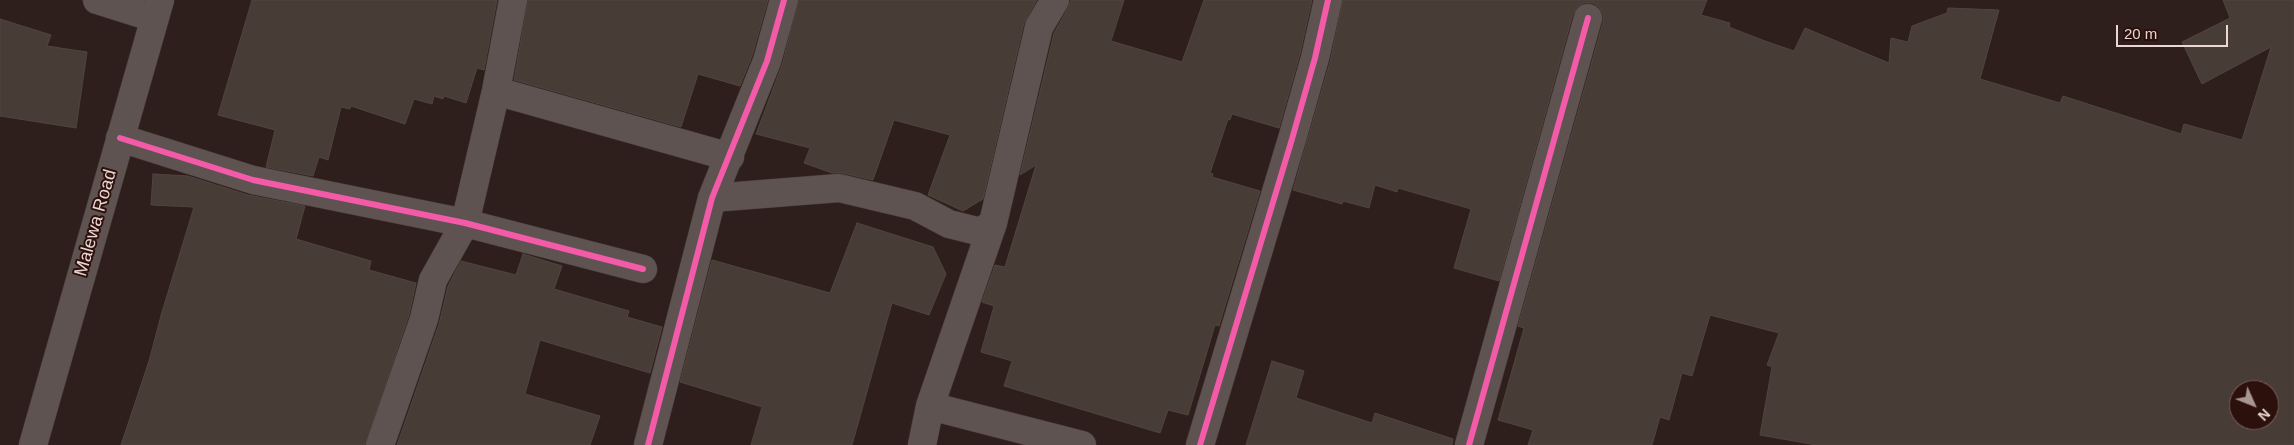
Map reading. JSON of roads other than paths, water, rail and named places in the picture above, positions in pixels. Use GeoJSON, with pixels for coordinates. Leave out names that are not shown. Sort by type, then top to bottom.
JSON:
{"type":"FeatureCollection","features":[{"type":"Feature","properties":{"kind":"street"},"geometry":{"type":"LineString","coordinates":[[97,0],[157,9]]}},
{"type":"Feature","properties":{"kind":"street"},"geometry":{"type":"LineString","coordinates":[[380,445],[424,319],[433,280],[465,223],[496,91],[513,0]]}},
{"type":"Feature","properties":{"kind":"street"},"geometry":{"type":"LineString","coordinates":[[648,445],[712,198],[730,158],[766,61],[784,0]]}},
{"type":"Feature","properties":{"kind":"street"},"geometry":{"type":"LineString","coordinates":[[922,445],[930,406],[993,223],[1039,27],[1055,0]]}},
{"type":"Feature","properties":{"kind":"street"},"geometry":{"type":"LineString","coordinates":[[1200,445],[1292,139],[1315,58],[1328,0]]}},
{"type":"Feature","properties":{"kind":"street","name":"Malewa Road"},"geometry":{"type":"LineString","coordinates":[[33,445],[157,9]]}},
{"type":"Feature","properties":{"kind":"street"},"geometry":{"type":"LineString","coordinates":[[1470,445],[1588,18]]}},
{"type":"Feature","properties":{"kind":"street"},"geometry":{"type":"LineString","coordinates":[[496,91],[730,158]]}},
{"type":"Feature","properties":{"kind":"street"},"geometry":{"type":"LineString","coordinates":[[120,138],[253,180],[465,223],[643,269]]}},
{"type":"Feature","properties":{"kind":"street"},"geometry":{"type":"LineString","coordinates":[[712,198],[839,188],[915,206],[949,224],[981,232],[993,223]]}},
{"type":"Feature","properties":{"kind":"street"},"geometry":{"type":"LineString","coordinates":[[930,406],[1082,445]]}}]}
